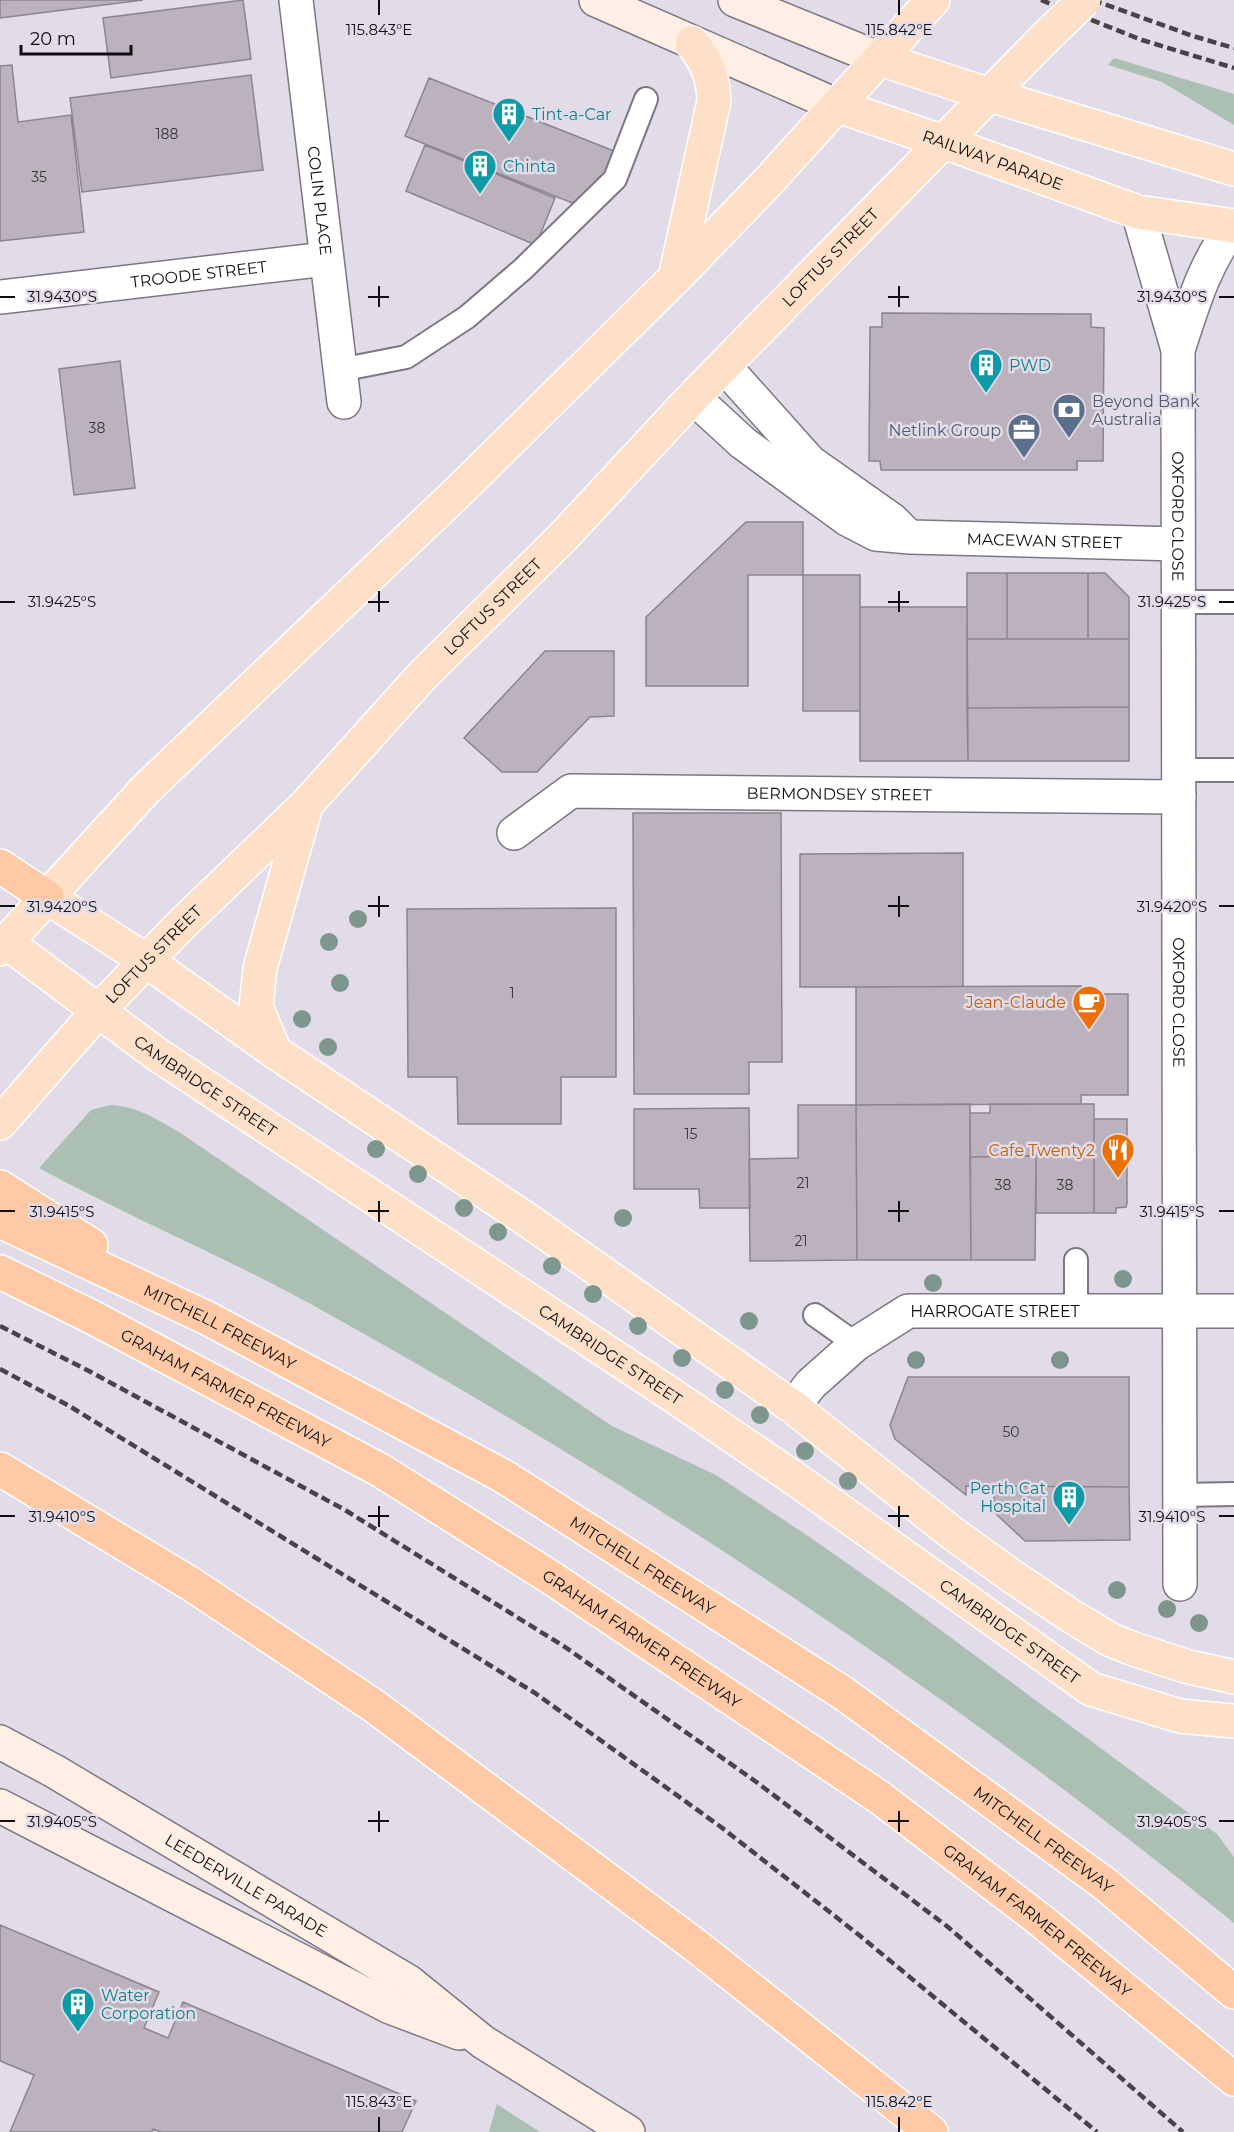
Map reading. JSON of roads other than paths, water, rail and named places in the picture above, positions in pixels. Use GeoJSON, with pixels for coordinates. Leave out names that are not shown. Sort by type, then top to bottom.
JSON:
{"type":"FeatureCollection","features":[{"type":"Feature","properties":{"kind":"highway"},"geometry":{"type":"LineString","coordinates":[[0,866],[47,897]]}},
{"type":"Feature","properties":{"kind":"highway"},"geometry":{"type":"LineString","coordinates":[[0,1187],[207,1318]]}},
{"type":"Feature","properties":{"kind":"highway","name":"MITCHELL FREEWAY"},"geometry":{"type":"LineString","coordinates":[[0,1221],[207,1318],[503,1476],[834,1688],[1105,1884],[1234,1992]]}},
{"type":"Feature","properties":{"kind":"highway","name":"GRAHAM FARMER FREEWAY"},"geometry":{"type":"LineString","coordinates":[[0,1272],[90,1316],[380,1470],[550,1577],[879,1797],[1039,1919],[1234,2079]]}},
{"type":"Feature","properties":{"kind":"highway"},"geometry":{"type":"LineString","coordinates":[[0,1469],[192,1584],[374,1706],[695,1945],[931,2132]]}},
{"type":"Feature","properties":{"kind":"main road","name":"RAILWAY PARADE"},"geometry":{"type":"LineString","coordinates":[[596,0],[838,106],[1138,212],[1234,226]]}},
{"type":"Feature","properties":{"kind":"main road"},"geometry":{"type":"LineString","coordinates":[[735,0],[880,59],[1234,169]]}},
{"type":"Feature","properties":{"kind":"main road"},"geometry":{"type":"LineString","coordinates":[[3,945],[146,789],[460,490],[675,278],[766,184],[933,0]]}},
{"type":"Feature","properties":{"kind":"main road","name":"LOFTUS STREET"},"geometry":{"type":"LineString","coordinates":[[6,1117],[99,1010],[182,924],[306,805],[423,675],[563,537],[693,397],[1084,0]]}},
{"type":"Feature","properties":{"kind":"main road"},"geometry":{"type":"LineString","coordinates":[[675,278],[711,125],[714,101],[714,82],[706,61],[692,44]]}},
{"type":"Feature","properties":{"kind":"main road"},"geometry":{"type":"LineString","coordinates":[[275,1052],[256,1006],[260,968],[306,805]]}},
{"type":"Feature","properties":{"kind":"main road"},"geometry":{"type":"LineString","coordinates":[[47,897],[147,961],[275,1052],[526,1219],[793,1407],[952,1533],[1071,1616],[1111,1640],[1131,1648],[1185,1666],[1234,1677]]}},
{"type":"Feature","properties":{"kind":"main road","name":"CAMBRIDGE STREET"},"geometry":{"type":"LineString","coordinates":[[3,945],[99,1010],[158,1055],[678,1399],[1091,1689],[1180,1716],[1234,1721]]}},
{"type":"Feature","properties":{"kind":"main road","name":"LEEDERVILLE PARADE"},"geometry":{"type":"LineString","coordinates":[[0,1742],[54,1771],[409,1982],[483,2042],[628,2132]]}},
{"type":"Feature","properties":{"kind":"main road","name":"LEEDERVILLE PARADE"},"geometry":{"type":"LineString","coordinates":[[0,1806],[390,2007],[483,2042]]}},
{"type":"Feature","properties":{"kind":"street","name":"COLIN PLACE"},"geometry":{"type":"LineString","coordinates":[[296,0],[344,402]]}},
{"type":"Feature","properties":{"kind":"street","name":"OXFORD CLOSE"},"geometry":{"type":"LineString","coordinates":[[1138,212],[1178,350],[1180,1584]]}},
{"type":"Feature","properties":{"kind":"street","name":"OXFORD CLOSE"},"geometry":{"type":"LineString","coordinates":[[1178,350],[1205,271],[1234,226]]}},
{"type":"Feature","properties":{"kind":"street","name":"TROODE STREET"},"geometry":{"type":"LineString","coordinates":[[0,297],[326,259]]}},
{"type":"Feature","properties":{"kind":"street"},"geometry":{"type":"LineString","coordinates":[[724,367],[810,462],[891,520],[910,537]]}},
{"type":"Feature","properties":{"kind":"street","name":"MACEWAN STREET"},"geometry":{"type":"LineString","coordinates":[[693,397],[743,443],[847,519],[876,534],[910,537],[1178,544]]}},
{"type":"Feature","properties":{"kind":"street","name":"BERMONDSEY STREET"},"geometry":{"type":"LineString","coordinates":[[514,833],[571,791],[1179,784]]}},
{"type":"Feature","properties":{"kind":"street","name":"HARROGATE STREET"},"geometry":{"type":"LineString","coordinates":[[793,1407],[811,1384],[856,1344],[908,1311],[1234,1311]]}},
{"type":"Feature","properties":{"kind":"lane"},"geometry":{"type":"LineString","coordinates":[[340,370],[406,357],[467,317],[523,268],[615,179],[646,99]]}},
{"type":"Feature","properties":{"kind":"lane"},"geometry":{"type":"LineString","coordinates":[[1178,602],[1234,602]]}},
{"type":"Feature","properties":{"kind":"lane"},"geometry":{"type":"LineString","coordinates":[[1179,784],[1234,770]]}},
{"type":"Feature","properties":{"kind":"lane"},"geometry":{"type":"LineString","coordinates":[[1076,1260],[1076,1311]]}},
{"type":"Feature","properties":{"kind":"lane"},"geometry":{"type":"LineString","coordinates":[[815,1315],[856,1344]]}},
{"type":"Feature","properties":{"kind":"lane"},"geometry":{"type":"LineString","coordinates":[[1180,1495],[1234,1494]]}},
{"type":"Feature","properties":{"kind":"railway"},"geometry":{"type":"LineString","coordinates":[[1041,0],[1142,40],[1234,68]]}},
{"type":"Feature","properties":{"kind":"railway"},"geometry":{"type":"LineString","coordinates":[[1093,0],[1193,36],[1234,48]]}},
{"type":"Feature","properties":{"kind":"railway"},"geometry":{"type":"LineString","coordinates":[[0,1326],[89,1371],[345,1510],[565,1647],[755,1781],[948,1927],[1183,2132]]}},
{"type":"Feature","properties":{"kind":"railway"},"geometry":{"type":"LineString","coordinates":[[0,1369],[71,1407],[535,1693],[721,1827],[859,1935],[1097,2132]]}},
{"type":"Feature","properties":{"kind":"place","name":"Tint-a-Car"},"geometry":{"type":"Point","coordinates":[509,143]}},
{"type":"Feature","properties":{"kind":"place","name":"Chinta"},"geometry":{"type":"Point","coordinates":[480,195]}},
{"type":"Feature","properties":{"kind":"place","name":"PWD"},"geometry":{"type":"Point","coordinates":[986,394]}},
{"type":"Feature","properties":{"kind":"place","name":"Beyond Bank Australia"},"geometry":{"type":"Point","coordinates":[1069,439]}},
{"type":"Feature","properties":{"kind":"place","name":"Netlink Group"},"geometry":{"type":"Point","coordinates":[1024,459]}},
{"type":"Feature","properties":{"kind":"place","name":"Jean-Claude"},"geometry":{"type":"Point","coordinates":[1089,1031]}},
{"type":"Feature","properties":{"kind":"place","name":"Cafe Twenty2"},"geometry":{"type":"Point","coordinates":[1118,1179]}},
{"type":"Feature","properties":{"kind":"place","name":"Perth Cat Hospital"},"geometry":{"type":"Point","coordinates":[1069,1526]}},
{"type":"Feature","properties":{"kind":"place","name":"Water Corporation"},"geometry":{"type":"Point","coordinates":[78,2033]}}]}
